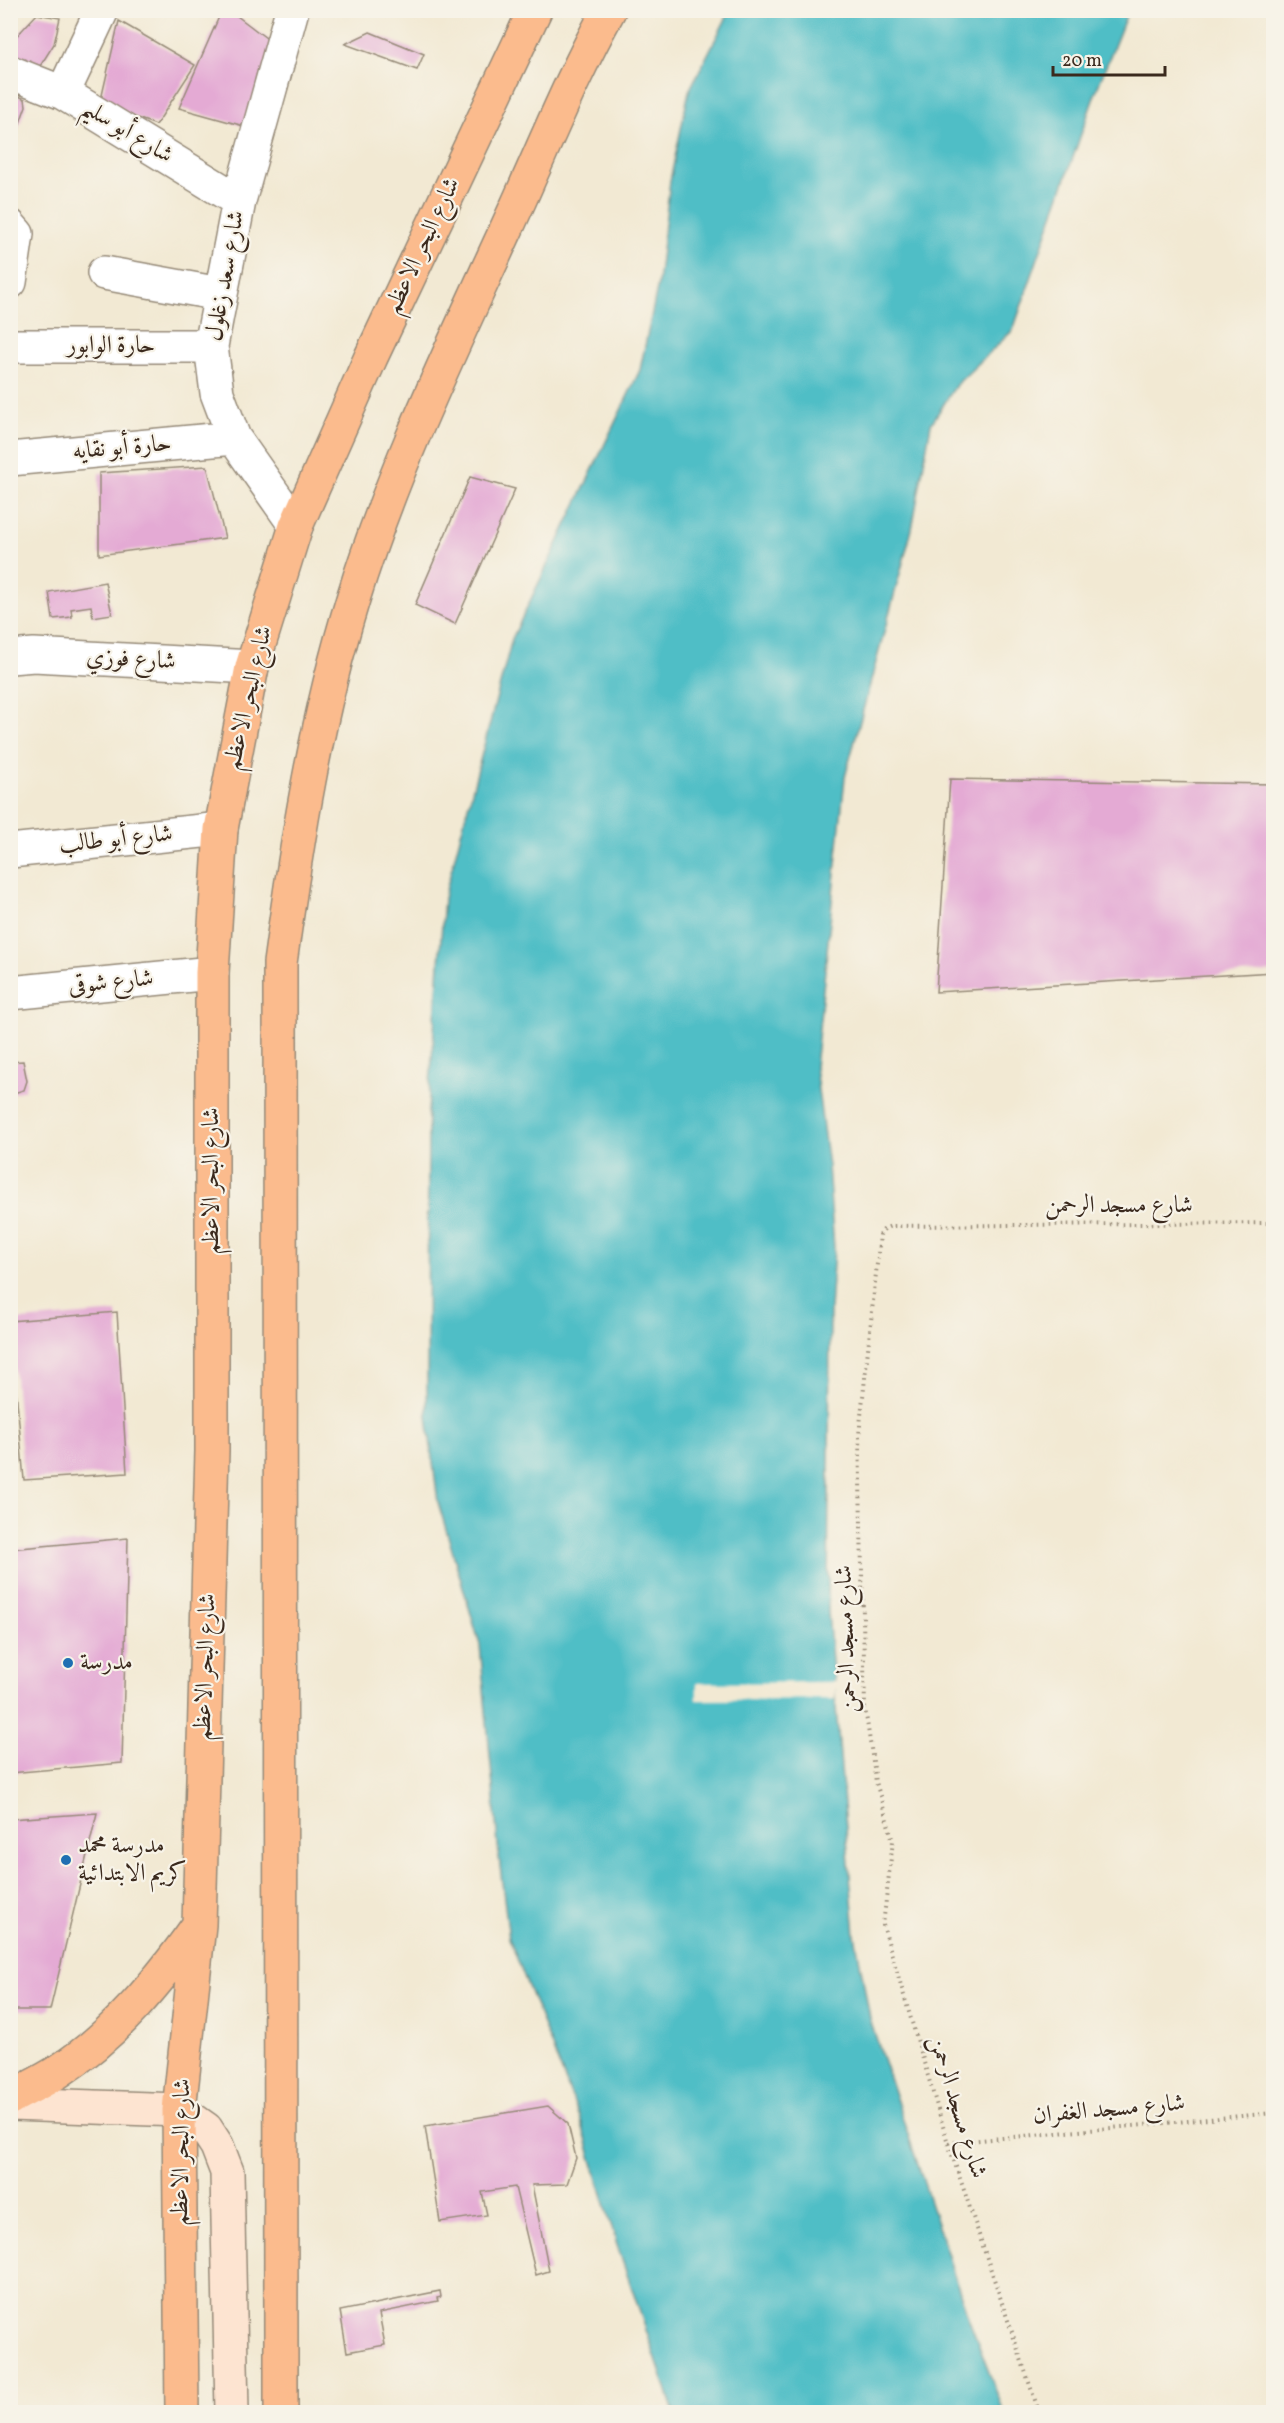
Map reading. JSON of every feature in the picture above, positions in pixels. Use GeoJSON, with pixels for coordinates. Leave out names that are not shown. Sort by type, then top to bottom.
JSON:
{"type":"FeatureCollection","features":[{"type":"Feature","properties":{"kind":"main road","name":"شارع البحر الاعظم"},"geometry":{"type":"LineString","coordinates":[[182,2412],[179,2110],[199,1925],[212,1451],[213,973],[222,830],[252,667],[296,526],[371,357],[536,10]]}},
{"type":"Feature","properties":{"kind":"main road"},"geometry":{"type":"LineString","coordinates":[[281,2412],[279,963],[299,819],[322,707],[353,598],[391,490],[435,385],[609,10]]}},
{"type":"Feature","properties":{"kind":"main road"},"geometry":{"type":"LineString","coordinates":[[10,2098],[59,2071],[113,2029],[160,1980],[199,1925]]}},
{"type":"Feature","properties":{"kind":"street"},"geometry":{"type":"LineString","coordinates":[[63,93],[102,10]]}},
{"type":"Feature","properties":{"kind":"street","name":"شارع سعد زغلول"},"geometry":{"type":"LineString","coordinates":[[292,10],[239,201],[211,346],[217,393],[234,438],[296,526]]}},
{"type":"Feature","properties":{"kind":"street","name":"شارع أبو سليم"},"geometry":{"type":"LineString","coordinates":[[10,72],[63,93],[239,201]]}},
{"type":"Feature","properties":{"kind":"street"},"geometry":{"type":"LineString","coordinates":[[10,226],[17,234],[10,282]]}},
{"type":"Feature","properties":{"kind":"street"},"geometry":{"type":"LineString","coordinates":[[104,273],[220,294]]}},
{"type":"Feature","properties":{"kind":"street","name":"حارة الوابور"},"geometry":{"type":"LineString","coordinates":[[10,346],[211,346]]}},
{"type":"Feature","properties":{"kind":"street","name":"حارة أبو نقايه"},"geometry":{"type":"LineString","coordinates":[[10,459],[234,438]]}},
{"type":"Feature","properties":{"kind":"street","name":"شارع فوزي"},"geometry":{"type":"LineString","coordinates":[[10,657],[34,655],[252,667]]}},
{"type":"Feature","properties":{"kind":"street","name":"شارع أبو طالب"},"geometry":{"type":"LineString","coordinates":[[10,851],[222,830]]}},
{"type":"Feature","properties":{"kind":"street","name":"شارع شوقى"},"geometry":{"type":"LineString","coordinates":[[10,993],[213,973]]}},
{"type":"Feature","properties":{"kind":"street"},"geometry":{"type":"LineString","coordinates":[[10,2104],[179,2110],[206,2129],[217,2146],[227,2172],[232,2412]]}},
{"type":"Feature","properties":{"kind":"path","name":"شارع مسجد الرحمن"},"geometry":{"type":"LineString","coordinates":[[1038,2412],[948,2143],[883,1925],[893,1841],[876,1782],[865,1708],[859,1435],[880,1235],[884,1229],[891,1226],[1274,1223]]}},
{"type":"Feature","properties":{"kind":"path","name":"شارع مسجد الغفران"},"geometry":{"type":"LineString","coordinates":[[948,2143],[1274,2113]]}},
{"type":"Feature","properties":{"kind":"water"},"geometry":{"type":"Polygon","coordinates":[[[730,11],[1128,11],[1095,94],[1013,330],[956,385],[931,424],[912,529],[845,777],[815,1067],[828,1166],[834,1248],[830,1309],[828,1612],[855,1935],[870,2019],[968,2317],[1004,2412],[674,2412],[617,2245],[580,2118],[509,1938],[500,1866],[480,1645],[438,1502],[427,1416],[428,1111],[444,898],[512,639],[640,370],[658,284],[670,181],[689,91],[730,11]]]}},
{"type":"Feature","properties":{"kind":"pier"},"geometry":{"type":"Polygon","coordinates":[[[835,1682],[835,1699],[697,1700],[697,1683],[835,1682]]]}},
{"type":"Feature","properties":{"kind":"building"},"geometry":{"type":"Polygon","coordinates":[[[222,10],[229,10],[278,47],[244,126],[179,108],[222,10]]]}},
{"type":"Feature","properties":{"kind":"building"},"geometry":{"type":"Polygon","coordinates":[[[37,14],[60,18],[54,44],[32,79],[10,70],[10,39],[13,40],[37,14]]]}},
{"type":"Feature","properties":{"kind":"building"},"geometry":{"type":"Polygon","coordinates":[[[119,21],[195,65],[156,125],[100,104],[119,21]]]}},
{"type":"Feature","properties":{"kind":"building"},"geometry":{"type":"Polygon","coordinates":[[[370,32],[424,54],[417,70],[345,44],[370,32]]]}},
{"type":"Feature","properties":{"kind":"building"},"geometry":{"type":"Polygon","coordinates":[[[10,92],[25,99],[26,106],[11,148],[10,92]]]}},
{"type":"Feature","properties":{"kind":"building"},"geometry":{"type":"Polygon","coordinates":[[[207,466],[225,538],[99,555],[99,473],[207,466]]]}},
{"type":"Feature","properties":{"kind":"building"},"geometry":{"type":"Polygon","coordinates":[[[470,477],[515,489],[455,624],[415,605],[470,477]]]}},
{"type":"Feature","properties":{"kind":"building"},"geometry":{"type":"Polygon","coordinates":[[[105,582],[112,614],[93,617],[91,606],[71,609],[72,617],[53,619],[49,592],[105,582]]]}},
{"type":"Feature","properties":{"kind":"building"},"geometry":{"type":"Polygon","coordinates":[[[950,779],[1274,784],[1274,972],[936,992],[950,779]]]}},
{"type":"Feature","properties":{"kind":"building"},"geometry":{"type":"Polygon","coordinates":[[[23,1061],[27,1081],[24,1090],[10,1094],[10,1062],[23,1061]]]}},
{"type":"Feature","properties":{"kind":"building"},"geometry":{"type":"Polygon","coordinates":[[[117,1312],[127,1473],[24,1480],[10,1321],[117,1312]]]}},
{"type":"Feature","properties":{"kind":"building","name":"مدرسة"},"geometry":{"type":"Polygon","coordinates":[[[128,1538],[122,1763],[10,1773],[10,1549],[128,1538]]]}},
{"type":"Feature","properties":{"kind":"building"},"geometry":{"type":"Polygon","coordinates":[[[97,1813],[50,2010],[10,2010],[10,1819],[97,1813]]]}},
{"type":"Feature","properties":{"kind":"building"},"geometry":{"type":"Polygon","coordinates":[[[548,2106],[568,2124],[576,2158],[567,2184],[532,2185],[549,2271],[536,2275],[515,2187],[482,2192],[487,2215],[440,2222],[425,2126],[548,2106]]]}},
{"type":"Feature","properties":{"kind":"building"},"geometry":{"type":"Polygon","coordinates":[[[440,2291],[441,2297],[437,2298],[438,2301],[379,2313],[385,2345],[347,2352],[340,2311],[440,2291]]]}},
{"type":"Feature","properties":{"kind":"place","name":"مدرسة"},"geometry":{"type":"Point","coordinates":[68,1663]}},
{"type":"Feature","properties":{"kind":"place","name":"مدرسة محمد كريم الابتدائية"},"geometry":{"type":"Point","coordinates":[66,1860]}}]}
